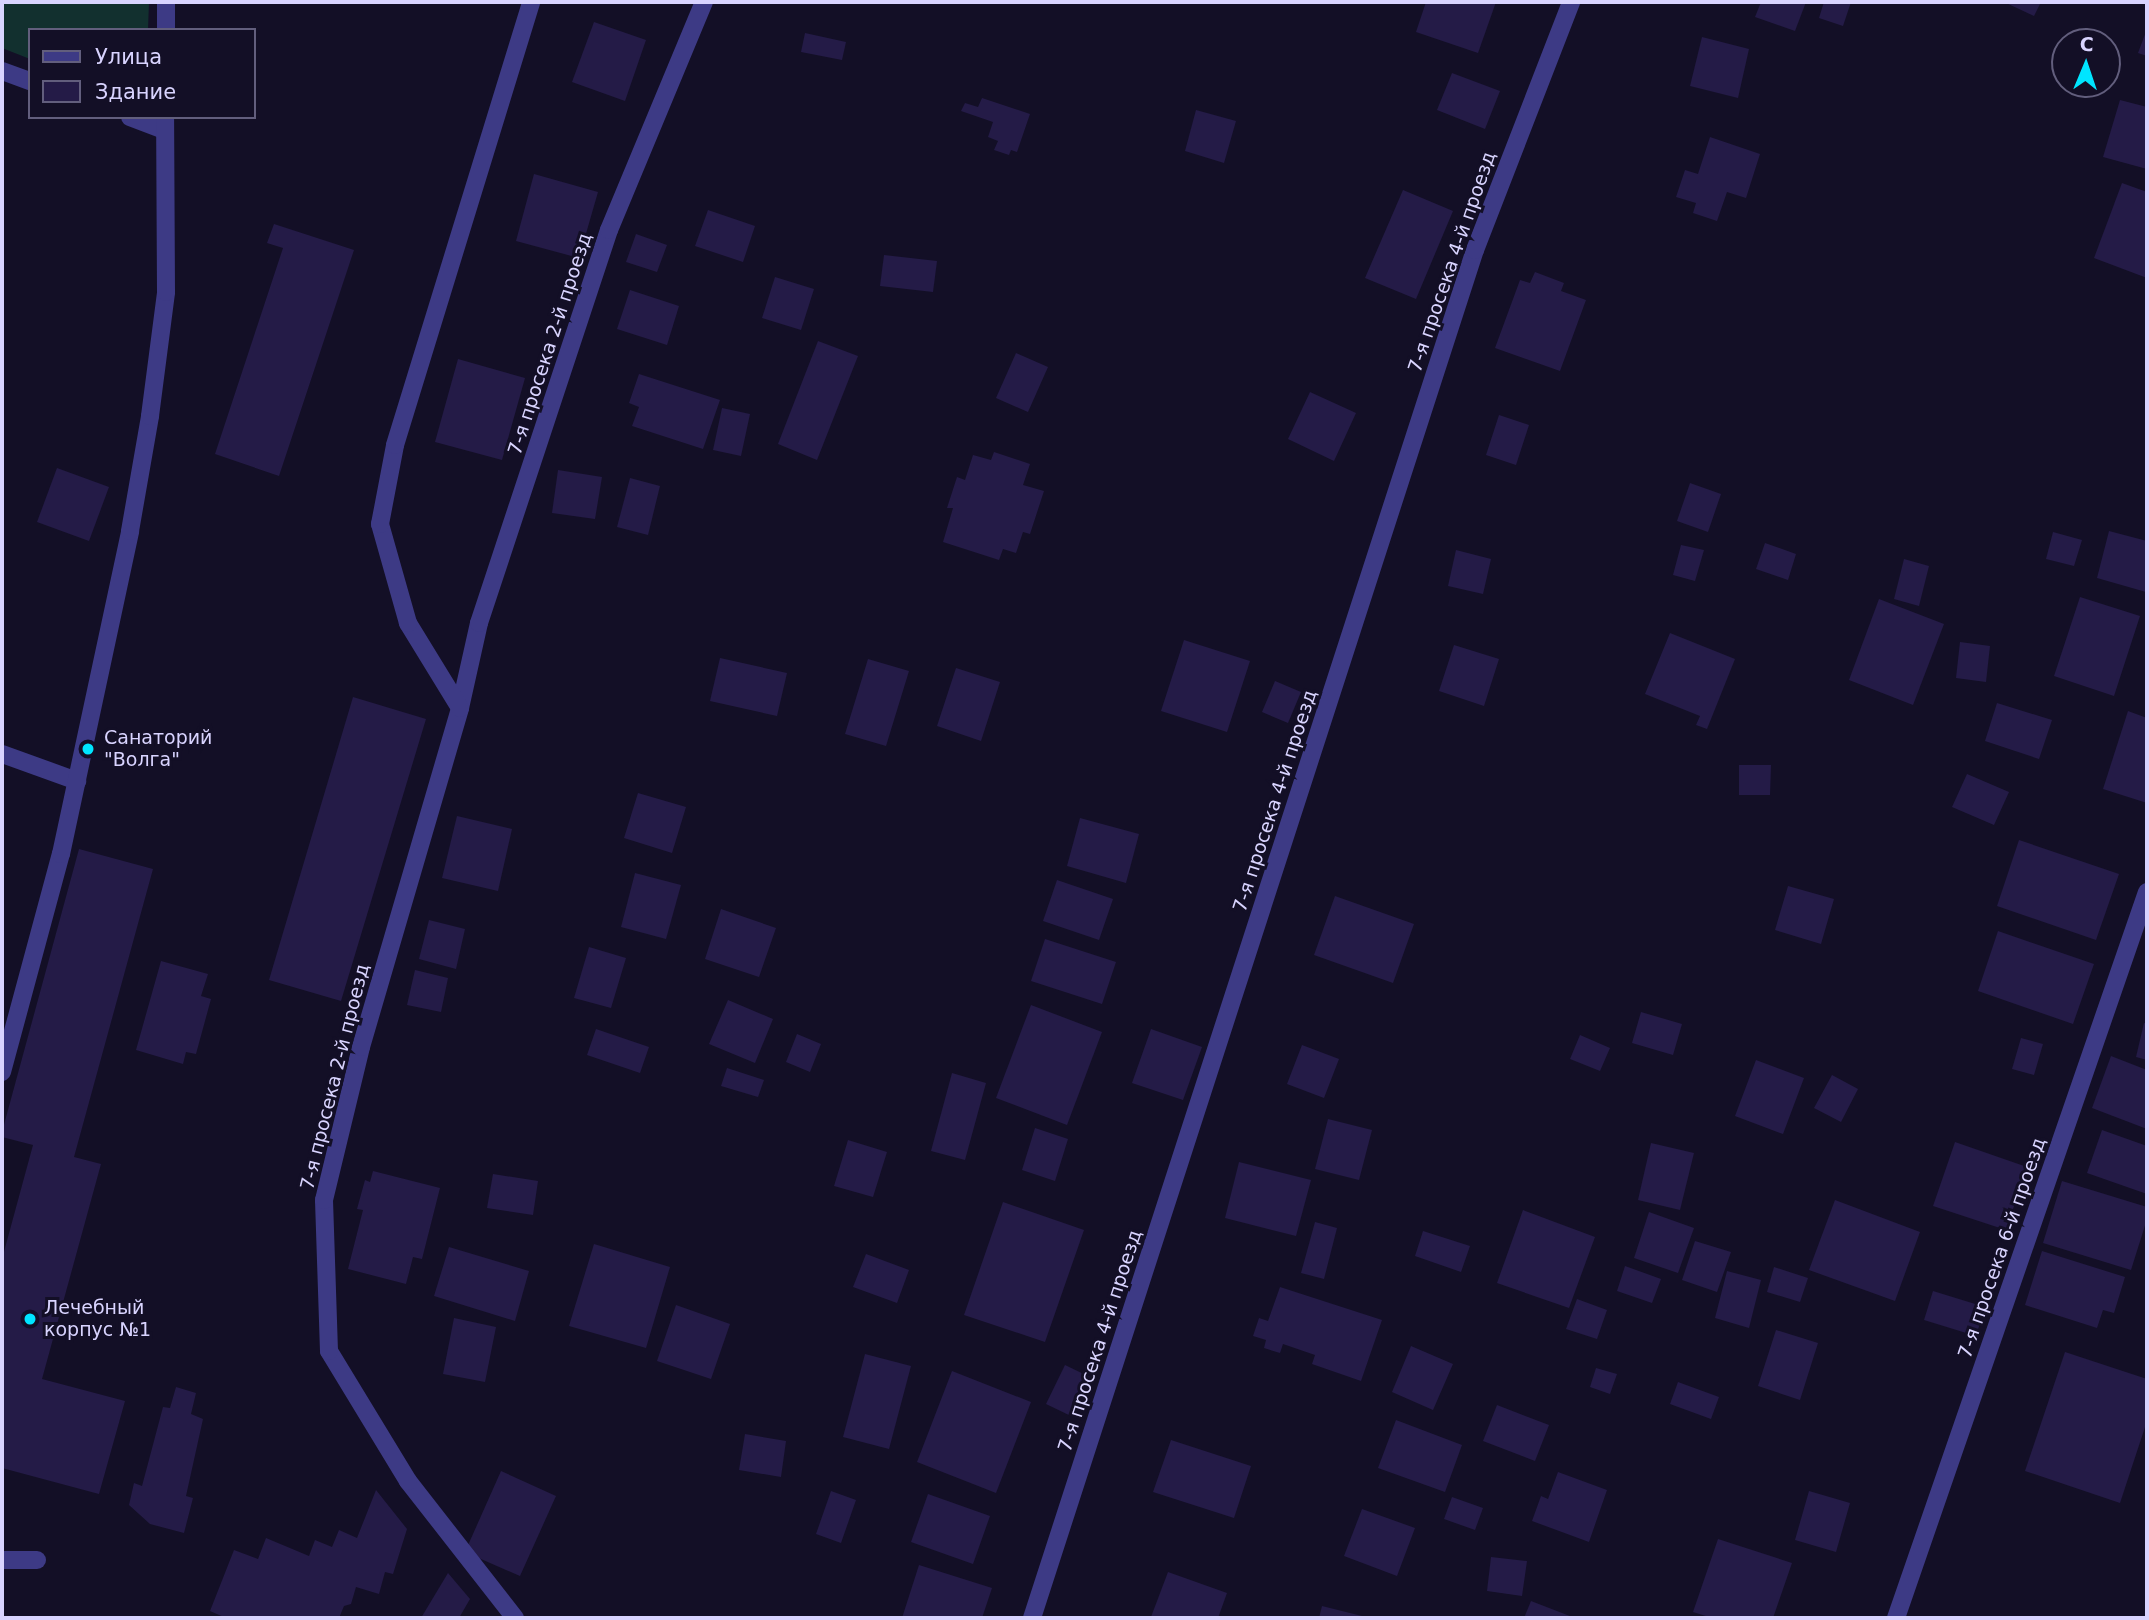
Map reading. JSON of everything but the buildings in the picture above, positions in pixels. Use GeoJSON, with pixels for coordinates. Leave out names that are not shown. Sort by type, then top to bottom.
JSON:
{"type":"FeatureCollection","features":[{"type":"Feature","properties":{"kind":"street"},"geometry":{"type":"LineString","coordinates":[[166,2],[166,28]]}},
{"type":"Feature","properties":{"kind":"street"},"geometry":{"type":"LineString","coordinates":[[460,708],[408,623],[380,524],[395,445],[531,2]]}},
{"type":"Feature","properties":{"kind":"street","name":"7-я просека 2-й проезд"},"geometry":{"type":"LineString","coordinates":[[515,1618],[408,1481],[329,1351],[324,1200],[361,1047],[460,708],[480,623],[609,230],[704,2]]}},
{"type":"Feature","properties":{"kind":"street","name":"7-я просека 4-й проезд"},"geometry":{"type":"LineString","coordinates":[[1032,1618],[1475,250],[1571,2]]}},
{"type":"Feature","properties":{"kind":"street"},"geometry":{"type":"LineString","coordinates":[[2,71],[28,80]]}},
{"type":"Feature","properties":{"kind":"street"},"geometry":{"type":"LineString","coordinates":[[2,1072],[61,854],[130,531],[152,402],[166,292],[165,124],[140,119]]}},
{"type":"Feature","properties":{"kind":"street"},"geometry":{"type":"LineString","coordinates":[[2,754],[77,781]]}},
{"type":"Feature","properties":{"kind":"street","name":"7-я просека 6-й проезд"},"geometry":{"type":"LineString","coordinates":[[1896,1618],[2147,891]]}},
{"type":"Feature","properties":{"kind":"street"},"geometry":{"type":"LineString","coordinates":[[2,1560],[37,1560]]}},
{"type":"Feature","properties":{"kind":"green space"},"geometry":{"type":"Polygon","coordinates":[[[2,2],[149,2],[148,28],[28,28],[28,58],[2,48],[2,2]]]}},
{"type":"Feature","properties":{"kind":"place","name":"Санаторий \"Волга\""},"geometry":{"type":"Point","coordinates":[88,749]}},
{"type":"Feature","properties":{"kind":"place","name":"Лечебный корпус №1"},"geometry":{"type":"Point","coordinates":[30,1319]}}]}
